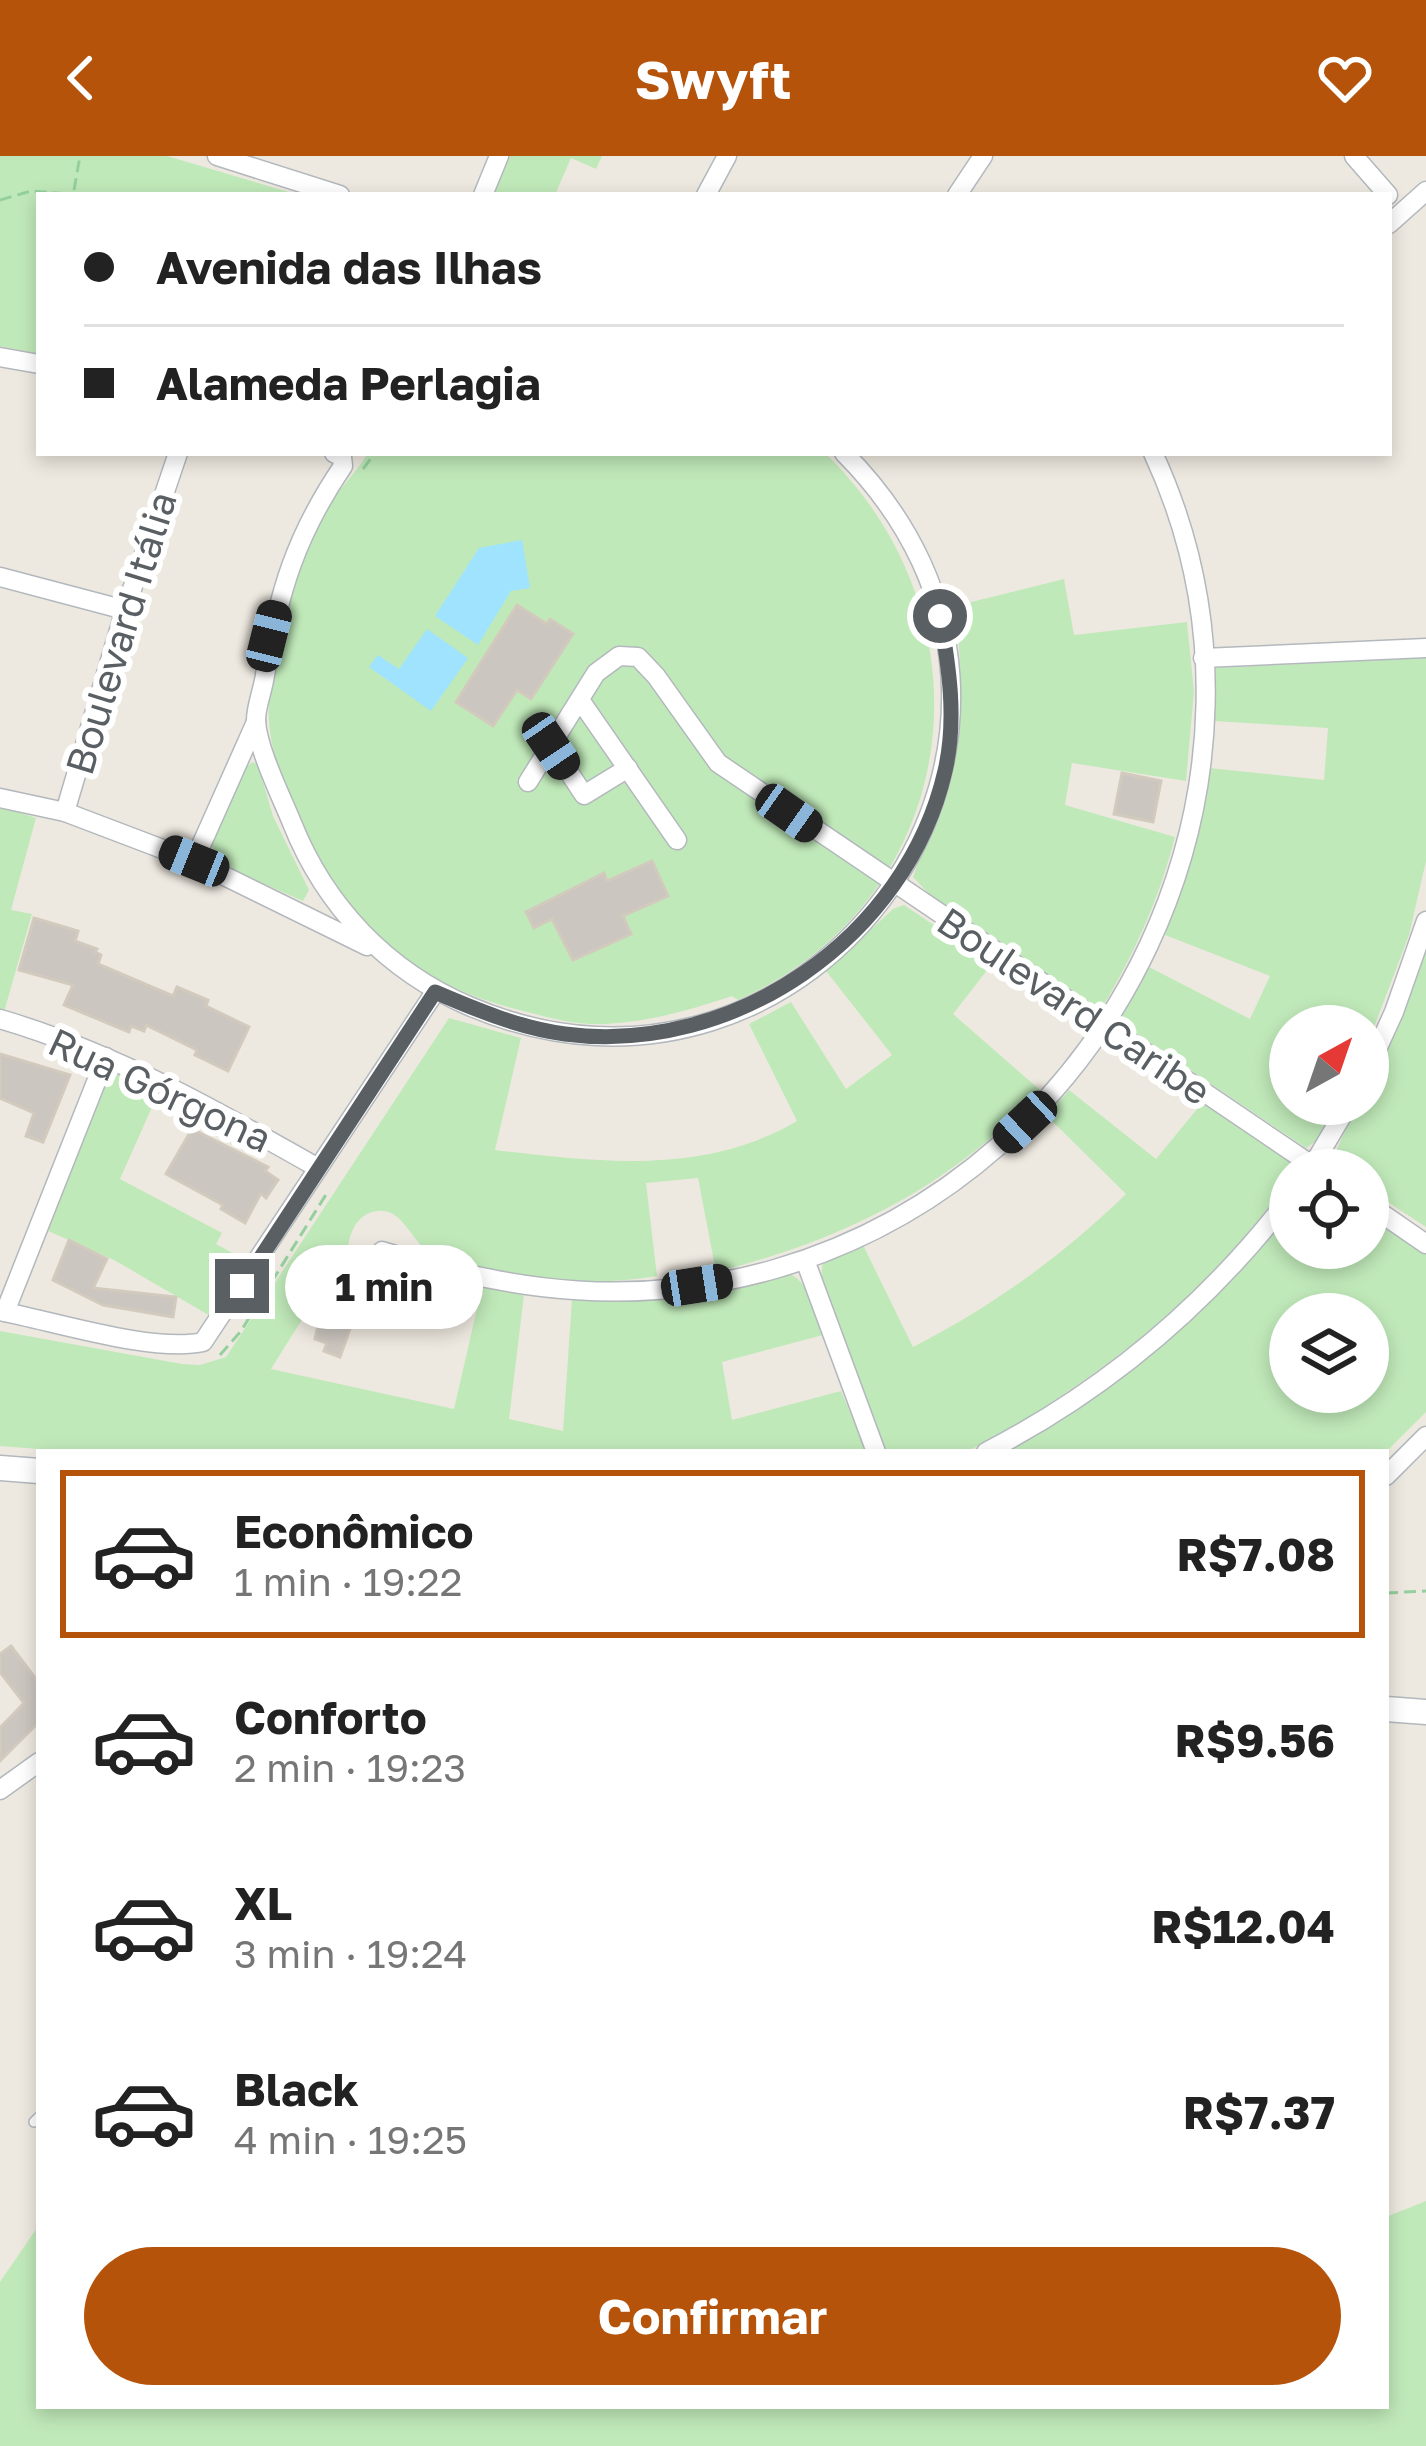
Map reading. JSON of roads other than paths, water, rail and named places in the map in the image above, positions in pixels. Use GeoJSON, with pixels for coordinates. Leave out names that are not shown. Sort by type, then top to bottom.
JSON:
{"type":"FeatureCollection","features":[{"type":"Feature","properties":{"kind":"street"},"geometry":{"type":"LineString","coordinates":[[217,156],[268,162],[333,192]]}},
{"type":"Feature","properties":{"kind":"street"},"geometry":{"type":"LineString","coordinates":[[484,192],[500,156]]}},
{"type":"Feature","properties":{"kind":"street"},"geometry":{"type":"LineString","coordinates":[[708,192],[727,156]]}},
{"type":"Feature","properties":{"kind":"street"},"geometry":{"type":"LineString","coordinates":[[959,192],[983,156]]}},
{"type":"Feature","properties":{"kind":"street"},"geometry":{"type":"LineString","coordinates":[[1354,156],[1381,192]]}},
{"type":"Feature","properties":{"kind":"street"},"geometry":{"type":"LineString","coordinates":[[1392,207],[1426,191]]}},
{"type":"Feature","properties":{"kind":"street"},"geometry":{"type":"LineString","coordinates":[[0,357],[36,363]]}},
{"type":"Feature","properties":{"kind":"street","name":"Boulevard Itália"},"geometry":{"type":"LineString","coordinates":[[65,812],[177,456]]}},
{"type":"Feature","properties":{"kind":"street"},"geometry":{"type":"LineString","coordinates":[[194,861],[256,722],[280,591],[303,530],[343,466],[340,456]]}},
{"type":"Feature","properties":{"kind":"street"},"geometry":{"type":"LineString","coordinates":[[0,799],[65,812],[194,861],[385,956],[435,992],[515,1024],[567,1035],[646,1036],[736,1011],[814,968],[863,925],[895,887],[923,836],[946,768],[950,677],[940,616],[923,567],[884,500],[847,456]]}},
{"type":"Feature","properties":{"kind":"street"},"geometry":{"type":"LineString","coordinates":[[382,1251],[482,1280],[530,1288],[621,1293],[723,1281],[805,1260],[878,1228],[986,1157],[1062,1084],[1152,945],[1182,863],[1202,758],[1207,706],[1202,629],[1172,495],[1155,456]]}},
{"type":"Feature","properties":{"kind":"street"},"geometry":{"type":"LineString","coordinates":[[0,577],[125,610]]}},
{"type":"Feature","properties":{"kind":"street"},"geometry":{"type":"LineString","coordinates":[[1203,658],[1426,648]]}},
{"type":"Feature","properties":{"kind":"street","name":"Boulevard Caribe"},"geometry":{"type":"LineString","coordinates":[[580,700],[596,673],[620,656],[638,657],[718,763],[1284,1149]]}},
{"type":"Feature","properties":{"kind":"street"},"geometry":{"type":"LineString","coordinates":[[528,782],[580,700],[677,840]]}},
{"type":"Feature","properties":{"kind":"street"},"geometry":{"type":"LineString","coordinates":[[256,722],[308,861],[343,912],[385,956]]}},
{"type":"Feature","properties":{"kind":"street"},"geometry":{"type":"LineString","coordinates":[[551,746],[584,795],[628,769]]}},
{"type":"Feature","properties":{"kind":"street"},"geometry":{"type":"LineString","coordinates":[[1389,1023],[1426,921]]}},
{"type":"Feature","properties":{"kind":"street"},"geometry":{"type":"LineString","coordinates":[[106,1057],[2,1311],[186,1346],[202,1342],[435,992]]}},
{"type":"Feature","properties":{"kind":"street","name":"Rua Górgona"},"geometry":{"type":"LineString","coordinates":[[0,1019],[106,1057],[205,1104],[318,1168]]}},
{"type":"Feature","properties":{"kind":"street"},"geometry":{"type":"LineString","coordinates":[[1389,1218],[1426,1244]]}},
{"type":"Feature","properties":{"kind":"street"},"geometry":{"type":"LineString","coordinates":[[991,1449],[1048,1418],[1135,1357],[1219,1281],[1269,1222]]}},
{"type":"Feature","properties":{"kind":"street"},"geometry":{"type":"LineString","coordinates":[[805,1260],[875,1449]]}},
{"type":"Feature","properties":{"kind":"street"},"geometry":{"type":"LineString","coordinates":[[1389,1473],[1426,1436]]}},
{"type":"Feature","properties":{"kind":"street"},"geometry":{"type":"LineString","coordinates":[[0,1468],[36,1471]]}},
{"type":"Feature","properties":{"kind":"street"},"geometry":{"type":"LineString","coordinates":[[1389,1709],[1426,1712]]}},
{"type":"Feature","properties":{"kind":"street"},"geometry":{"type":"LineString","coordinates":[[0,1790],[36,1764]]}},
{"type":"Feature","properties":{"kind":"water"},"geometry":{"type":"Polygon","coordinates":[[[522,540],[530,588],[511,591],[478,645],[435,616],[479,548],[522,540]]]}},
{"type":"Feature","properties":{"kind":"water"},"geometry":{"type":"Polygon","coordinates":[[[427,629],[468,658],[431,711],[369,667],[378,655],[399,669],[427,629]]]}}]}
